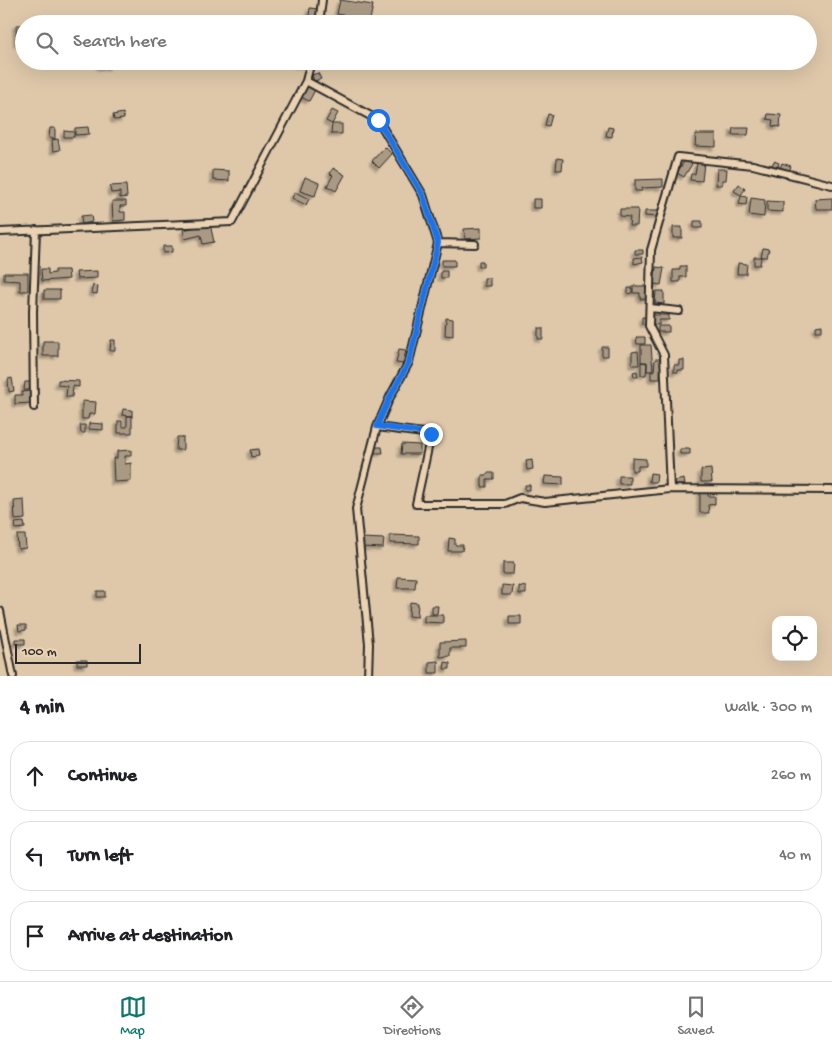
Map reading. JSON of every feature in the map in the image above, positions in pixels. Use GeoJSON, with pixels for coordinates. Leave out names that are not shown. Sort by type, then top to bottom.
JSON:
{"type":"FeatureCollection","features":[{"type":"Feature","properties":{"kind":"street"},"geometry":{"type":"LineString","coordinates":[[320,15],[322,0]]}},
{"type":"Feature","properties":{"kind":"street"},"geometry":{"type":"LineString","coordinates":[[0,232],[232,222],[306,81],[309,70]]}},
{"type":"Feature","properties":{"kind":"street"},"geometry":{"type":"LineString","coordinates":[[306,81],[378,120],[423,195],[438,243],[409,362],[377,426],[356,509],[369,644],[368,676]]}},
{"type":"Feature","properties":{"kind":"street"},"geometry":{"type":"LineString","coordinates":[[670,489],[664,355],[649,326],[651,250],[678,157],[753,164],[832,185]]}},
{"type":"Feature","properties":{"kind":"street"},"geometry":{"type":"LineString","coordinates":[[34,407],[33,312],[36,230]]}},
{"type":"Feature","properties":{"kind":"street"},"geometry":{"type":"LineString","coordinates":[[438,243],[475,244]]}},
{"type":"Feature","properties":{"kind":"street"},"geometry":{"type":"LineString","coordinates":[[650,308],[679,311]]}},
{"type":"Feature","properties":{"kind":"street"},"geometry":{"type":"LineString","coordinates":[[377,426],[431,434],[416,504],[504,504],[520,498],[546,502],[670,489],[832,490]]}},
{"type":"Feature","properties":{"kind":"street"},"geometry":{"type":"LineString","coordinates":[[0,611],[13,676]]}},
{"type":"Feature","properties":{"kind":"building"},"geometry":{"type":"Polygon","coordinates":[[[340,0],[373,5],[371,15],[337,14],[340,0]]]}},
{"type":"Feature","properties":{"kind":"building"},"geometry":{"type":"Polygon","coordinates":[[[310,8],[318,9],[318,15],[309,15],[310,8]]]}},
{"type":"Feature","properties":{"kind":"building"},"geometry":{"type":"Polygon","coordinates":[[[318,73],[321,79],[314,81],[312,75],[318,73]]]}},
{"type":"Feature","properties":{"kind":"building"},"geometry":{"type":"Polygon","coordinates":[[[307,86],[315,90],[309,101],[301,97],[307,86]]]}},
{"type":"Feature","properties":{"kind":"building"},"geometry":{"type":"Polygon","coordinates":[[[332,110],[338,113],[332,124],[326,121],[332,110]]]}},
{"type":"Feature","properties":{"kind":"building"},"geometry":{"type":"Polygon","coordinates":[[[123,113],[124,119],[114,120],[113,115],[123,113]]]}},
{"type":"Feature","properties":{"kind":"building"},"geometry":{"type":"Polygon","coordinates":[[[548,114],[552,115],[549,126],[545,125],[548,114]]]}},
{"type":"Feature","properties":{"kind":"building"},"geometry":{"type":"Polygon","coordinates":[[[768,114],[781,115],[780,127],[772,126],[773,120],[767,119],[768,114]]]}},
{"type":"Feature","properties":{"kind":"building"},"geometry":{"type":"Polygon","coordinates":[[[332,124],[342,124],[342,134],[331,134],[332,124]]]}},
{"type":"Feature","properties":{"kind":"building"},"geometry":{"type":"Polygon","coordinates":[[[88,127],[89,134],[75,135],[75,128],[88,127]]]}},
{"type":"Feature","properties":{"kind":"building"},"geometry":{"type":"Polygon","coordinates":[[[608,127],[613,128],[612,137],[606,136],[608,127]]]}},
{"type":"Feature","properties":{"kind":"building"},"geometry":{"type":"Polygon","coordinates":[[[50,128],[55,128],[55,139],[49,138],[50,128]]]}},
{"type":"Feature","properties":{"kind":"building"},"geometry":{"type":"Polygon","coordinates":[[[733,128],[749,128],[748,135],[732,135],[733,128]]]}},
{"type":"Feature","properties":{"kind":"building"},"geometry":{"type":"Polygon","coordinates":[[[64,131],[74,132],[74,137],[64,137],[64,131]]]}},
{"type":"Feature","properties":{"kind":"building"},"geometry":{"type":"Polygon","coordinates":[[[696,134],[716,134],[716,147],[695,146],[696,134]]]}},
{"type":"Feature","properties":{"kind":"building"},"geometry":{"type":"Polygon","coordinates":[[[58,139],[60,150],[53,151],[52,140],[58,139]]]}},
{"type":"Feature","properties":{"kind":"building"},"geometry":{"type":"Polygon","coordinates":[[[385,147],[392,154],[379,168],[372,161],[385,147]]]}},
{"type":"Feature","properties":{"kind":"building"},"geometry":{"type":"Polygon","coordinates":[[[557,158],[563,159],[562,170],[556,170],[557,158]]]}},
{"type":"Feature","properties":{"kind":"building"},"geometry":{"type":"Polygon","coordinates":[[[685,160],[692,164],[684,177],[677,173],[685,160]]]}},
{"type":"Feature","properties":{"kind":"building"},"geometry":{"type":"Polygon","coordinates":[[[774,161],[779,163],[777,170],[771,168],[774,161]]]}},
{"type":"Feature","properties":{"kind":"building"},"geometry":{"type":"Polygon","coordinates":[[[697,163],[704,163],[702,181],[690,180],[691,174],[695,174],[697,163]]]}},
{"type":"Feature","properties":{"kind":"building"},"geometry":{"type":"Polygon","coordinates":[[[782,163],[791,166],[789,172],[780,168],[782,163]]]}},
{"type":"Feature","properties":{"kind":"building"},"geometry":{"type":"Polygon","coordinates":[[[333,168],[345,175],[336,191],[327,186],[333,175],[330,174],[333,168]]]}},
{"type":"Feature","properties":{"kind":"building"},"geometry":{"type":"Polygon","coordinates":[[[717,169],[727,169],[726,180],[722,180],[722,185],[716,185],[717,169]]]}},
{"type":"Feature","properties":{"kind":"building"},"geometry":{"type":"Polygon","coordinates":[[[213,170],[229,171],[229,181],[213,180],[213,170]]]}},
{"type":"Feature","properties":{"kind":"building"},"geometry":{"type":"Polygon","coordinates":[[[305,177],[319,183],[315,196],[300,191],[305,177]]]}},
{"type":"Feature","properties":{"kind":"building"},"geometry":{"type":"Polygon","coordinates":[[[663,179],[663,187],[642,188],[642,191],[635,191],[635,180],[663,179]]]}},
{"type":"Feature","properties":{"kind":"building"},"geometry":{"type":"Polygon","coordinates":[[[739,184],[745,189],[741,195],[734,191],[739,184]]]}},
{"type":"Feature","properties":{"kind":"building"},"geometry":{"type":"Polygon","coordinates":[[[126,185],[127,197],[120,198],[120,192],[111,193],[110,186],[126,185]]]}},
{"type":"Feature","properties":{"kind":"building"},"geometry":{"type":"Polygon","coordinates":[[[295,192],[309,199],[306,205],[292,198],[295,192]]]}},
{"type":"Feature","properties":{"kind":"building"},"geometry":{"type":"Polygon","coordinates":[[[741,196],[747,197],[746,205],[739,204],[741,196]]]}},
{"type":"Feature","properties":{"kind":"building"},"geometry":{"type":"Polygon","coordinates":[[[751,198],[765,200],[764,217],[749,215],[751,198]]]}},
{"type":"Feature","properties":{"kind":"building"},"geometry":{"type":"Polygon","coordinates":[[[832,198],[832,209],[816,209],[815,199],[832,198]]]}},
{"type":"Feature","properties":{"kind":"building"},"geometry":{"type":"Polygon","coordinates":[[[533,199],[541,199],[541,208],[533,208],[533,199]]]}},
{"type":"Feature","properties":{"kind":"building"},"geometry":{"type":"Polygon","coordinates":[[[112,201],[126,201],[126,206],[120,206],[120,212],[125,212],[125,220],[113,221],[112,201]]]}},
{"type":"Feature","properties":{"kind":"building"},"geometry":{"type":"Polygon","coordinates":[[[767,201],[783,202],[783,212],[767,211],[767,201]]]}},
{"type":"Feature","properties":{"kind":"building"},"geometry":{"type":"Polygon","coordinates":[[[620,209],[638,209],[637,226],[629,226],[630,217],[620,216],[620,209]]]}},
{"type":"Feature","properties":{"kind":"building"},"geometry":{"type":"Polygon","coordinates":[[[645,211],[659,211],[659,217],[645,216],[645,211]]]}},
{"type":"Feature","properties":{"kind":"building"},"geometry":{"type":"Polygon","coordinates":[[[91,215],[92,222],[82,224],[81,216],[91,215]]]}},
{"type":"Feature","properties":{"kind":"building"},"geometry":{"type":"Polygon","coordinates":[[[694,221],[702,221],[702,228],[694,228],[694,221]]]}},
{"type":"Feature","properties":{"kind":"building"},"geometry":{"type":"Polygon","coordinates":[[[210,224],[214,242],[203,244],[201,235],[185,239],[183,230],[210,224]]]}},
{"type":"Feature","properties":{"kind":"building"},"geometry":{"type":"Polygon","coordinates":[[[673,227],[682,227],[682,238],[673,238],[673,227]]]}},
{"type":"Feature","properties":{"kind":"building"},"geometry":{"type":"Polygon","coordinates":[[[481,228],[481,238],[465,239],[464,229],[481,228]]]}},
{"type":"Feature","properties":{"kind":"building"},"geometry":{"type":"Polygon","coordinates":[[[163,246],[172,246],[172,252],[163,253],[163,246]]]}},
{"type":"Feature","properties":{"kind":"building"},"geometry":{"type":"Polygon","coordinates":[[[763,248],[769,249],[767,257],[761,257],[763,248]]]}},
{"type":"Feature","properties":{"kind":"building"},"geometry":{"type":"Polygon","coordinates":[[[635,250],[643,250],[643,254],[635,254],[635,250]]]}},
{"type":"Feature","properties":{"kind":"building"},"geometry":{"type":"Polygon","coordinates":[[[642,257],[643,262],[634,264],[634,258],[642,257]]]}},
{"type":"Feature","properties":{"kind":"building"},"geometry":{"type":"Polygon","coordinates":[[[754,257],[761,257],[760,265],[754,265],[754,257]]]}},
{"type":"Feature","properties":{"kind":"building"},"geometry":{"type":"Polygon","coordinates":[[[442,260],[455,260],[455,266],[442,266],[442,260]]]}},
{"type":"Feature","properties":{"kind":"building"},"geometry":{"type":"Polygon","coordinates":[[[479,261],[483,261],[483,267],[479,267],[479,261]]]}},
{"type":"Feature","properties":{"kind":"building"},"geometry":{"type":"Polygon","coordinates":[[[738,263],[747,264],[746,274],[737,274],[738,263]]]}},
{"type":"Feature","properties":{"kind":"building"},"geometry":{"type":"Polygon","coordinates":[[[680,266],[686,266],[686,277],[680,277],[680,282],[673,282],[673,270],[680,270],[680,266]]]}},
{"type":"Feature","properties":{"kind":"building"},"geometry":{"type":"Polygon","coordinates":[[[656,267],[664,268],[661,285],[654,284],[656,267]]]}},
{"type":"Feature","properties":{"kind":"building"},"geometry":{"type":"Polygon","coordinates":[[[41,269],[48,269],[48,274],[55,273],[55,270],[68,270],[69,279],[42,281],[41,269]]]}},
{"type":"Feature","properties":{"kind":"building"},"geometry":{"type":"Polygon","coordinates":[[[97,271],[97,278],[77,279],[76,272],[97,271]]]}},
{"type":"Feature","properties":{"kind":"building"},"geometry":{"type":"Polygon","coordinates":[[[441,271],[447,271],[447,278],[441,278],[441,271]]]}},
{"type":"Feature","properties":{"kind":"building"},"geometry":{"type":"Polygon","coordinates":[[[4,273],[28,273],[28,291],[20,291],[20,281],[4,280],[4,273]]]}},
{"type":"Feature","properties":{"kind":"building"},"geometry":{"type":"Polygon","coordinates":[[[484,278],[490,278],[490,286],[484,286],[484,278]]]}},
{"type":"Feature","properties":{"kind":"building"},"geometry":{"type":"Polygon","coordinates":[[[93,285],[98,286],[97,294],[91,293],[93,285]]]}},
{"type":"Feature","properties":{"kind":"building"},"geometry":{"type":"Polygon","coordinates":[[[633,286],[646,286],[646,299],[640,299],[640,293],[633,293],[633,286]]]}},
{"type":"Feature","properties":{"kind":"building"},"geometry":{"type":"Polygon","coordinates":[[[628,288],[632,288],[632,293],[628,294],[628,288]]]}},
{"type":"Feature","properties":{"kind":"building"},"geometry":{"type":"Polygon","coordinates":[[[44,290],[60,290],[60,299],[44,299],[44,290]]]}},
{"type":"Feature","properties":{"kind":"building"},"geometry":{"type":"Polygon","coordinates":[[[656,291],[664,291],[664,304],[655,303],[656,291]]]}},
{"type":"Feature","properties":{"kind":"building"},"geometry":{"type":"Polygon","coordinates":[[[653,315],[669,315],[669,320],[659,320],[659,325],[653,324],[653,315]]]}},
{"type":"Feature","properties":{"kind":"building"},"geometry":{"type":"Polygon","coordinates":[[[642,317],[647,317],[647,324],[642,324],[642,317]]]}},
{"type":"Feature","properties":{"kind":"building"},"geometry":{"type":"Polygon","coordinates":[[[446,318],[453,319],[453,336],[445,335],[446,318]]]}},
{"type":"Feature","properties":{"kind":"building"},"geometry":{"type":"Polygon","coordinates":[[[822,325],[822,331],[816,331],[816,326],[822,325]]]}},
{"type":"Feature","properties":{"kind":"building"},"geometry":{"type":"Polygon","coordinates":[[[658,326],[669,326],[669,332],[658,332],[658,326]]]}},
{"type":"Feature","properties":{"kind":"building"},"geometry":{"type":"Polygon","coordinates":[[[538,328],[543,328],[543,339],[538,339],[538,328]]]}},
{"type":"Feature","properties":{"kind":"building"},"geometry":{"type":"Polygon","coordinates":[[[636,337],[645,337],[645,344],[637,344],[636,337]]]}},
{"type":"Feature","properties":{"kind":"building"},"geometry":{"type":"Polygon","coordinates":[[[111,340],[115,340],[115,351],[110,351],[111,340]]]}},
{"type":"Feature","properties":{"kind":"building"},"geometry":{"type":"Polygon","coordinates":[[[43,341],[58,341],[58,356],[43,356],[43,341]]]}},
{"type":"Feature","properties":{"kind":"building"},"geometry":{"type":"Polygon","coordinates":[[[641,345],[651,345],[653,371],[647,371],[647,362],[641,362],[641,345]]]}},
{"type":"Feature","properties":{"kind":"building"},"geometry":{"type":"Polygon","coordinates":[[[602,347],[608,347],[608,356],[602,356],[602,347]]]}},
{"type":"Feature","properties":{"kind":"building"},"geometry":{"type":"Polygon","coordinates":[[[399,349],[406,350],[403,364],[396,363],[399,349]]]}},
{"type":"Feature","properties":{"kind":"building"},"geometry":{"type":"Polygon","coordinates":[[[638,351],[639,365],[632,365],[632,352],[638,351]]]}},
{"type":"Feature","properties":{"kind":"building"},"geometry":{"type":"Polygon","coordinates":[[[655,359],[661,359],[660,379],[651,379],[651,371],[654,371],[655,359]]]}},
{"type":"Feature","properties":{"kind":"building"},"geometry":{"type":"Polygon","coordinates":[[[679,360],[684,360],[684,370],[674,372],[674,365],[679,365],[679,360]]]}},
{"type":"Feature","properties":{"kind":"building"},"geometry":{"type":"Polygon","coordinates":[[[641,362],[647,363],[646,375],[641,375],[641,362]]]}},
{"type":"Feature","properties":{"kind":"building"},"geometry":{"type":"Polygon","coordinates":[[[637,371],[638,377],[634,377],[633,372],[637,371]]]}},
{"type":"Feature","properties":{"kind":"building"},"geometry":{"type":"Polygon","coordinates":[[[12,378],[14,391],[9,392],[8,379],[12,378]]]}},
{"type":"Feature","properties":{"kind":"building"},"geometry":{"type":"Polygon","coordinates":[[[58,380],[79,381],[79,387],[73,386],[72,397],[66,397],[67,386],[58,385],[58,380]]]}},
{"type":"Feature","properties":{"kind":"building"},"geometry":{"type":"Polygon","coordinates":[[[25,382],[31,382],[31,390],[24,390],[25,382]]]}},
{"type":"Feature","properties":{"kind":"building"},"geometry":{"type":"Polygon","coordinates":[[[30,391],[31,403],[15,404],[15,395],[22,395],[22,392],[30,391]]]}},
{"type":"Feature","properties":{"kind":"building"},"geometry":{"type":"Polygon","coordinates":[[[82,401],[96,402],[95,414],[89,414],[88,419],[82,419],[82,401]]]}},
{"type":"Feature","properties":{"kind":"building"},"geometry":{"type":"Polygon","coordinates":[[[123,409],[132,410],[132,416],[122,415],[123,409]]]}},
{"type":"Feature","properties":{"kind":"building"},"geometry":{"type":"Polygon","coordinates":[[[127,416],[132,416],[132,433],[118,433],[118,421],[122,421],[122,427],[127,427],[127,416]]]}},
{"type":"Feature","properties":{"kind":"building"},"geometry":{"type":"Polygon","coordinates":[[[89,423],[103,424],[103,430],[89,429],[89,423]]]}},
{"type":"Feature","properties":{"kind":"building"},"geometry":{"type":"Polygon","coordinates":[[[80,425],[85,425],[85,433],[81,433],[80,425]]]}},
{"type":"Feature","properties":{"kind":"building"},"geometry":{"type":"Polygon","coordinates":[[[177,437],[183,437],[183,450],[176,450],[177,437]]]}},
{"type":"Feature","properties":{"kind":"building"},"geometry":{"type":"Polygon","coordinates":[[[402,444],[420,445],[420,454],[401,454],[402,444]]]}},
{"type":"Feature","properties":{"kind":"building"},"geometry":{"type":"Polygon","coordinates":[[[373,447],[382,447],[383,453],[374,453],[373,447]]]}},
{"type":"Feature","properties":{"kind":"building"},"geometry":{"type":"Polygon","coordinates":[[[258,449],[259,456],[251,457],[250,450],[258,449]]]}},
{"type":"Feature","properties":{"kind":"building"},"geometry":{"type":"Polygon","coordinates":[[[680,449],[690,449],[690,454],[680,454],[680,449]]]}},
{"type":"Feature","properties":{"kind":"building"},"geometry":{"type":"Polygon","coordinates":[[[131,450],[131,456],[125,456],[125,464],[131,463],[131,481],[114,482],[113,458],[117,458],[117,451],[131,450]]]}},
{"type":"Feature","properties":{"kind":"building"},"geometry":{"type":"Polygon","coordinates":[[[632,458],[646,459],[646,466],[638,466],[638,471],[632,471],[632,458]]]}},
{"type":"Feature","properties":{"kind":"building"},"geometry":{"type":"Polygon","coordinates":[[[532,460],[533,469],[527,470],[526,461],[532,460]]]}},
{"type":"Feature","properties":{"kind":"building"},"geometry":{"type":"Polygon","coordinates":[[[711,469],[712,482],[701,482],[701,470],[711,469]]]}},
{"type":"Feature","properties":{"kind":"building"},"geometry":{"type":"Polygon","coordinates":[[[487,473],[494,473],[494,479],[487,479],[487,487],[482,487],[482,475],[487,475],[487,473]]]}},
{"type":"Feature","properties":{"kind":"building"},"geometry":{"type":"Polygon","coordinates":[[[650,473],[657,474],[656,482],[649,482],[650,473]]]}},
{"type":"Feature","properties":{"kind":"building"},"geometry":{"type":"Polygon","coordinates":[[[545,476],[563,477],[563,485],[544,484],[545,476]]]}},
{"type":"Feature","properties":{"kind":"building"},"geometry":{"type":"Polygon","coordinates":[[[619,476],[630,476],[630,484],[619,484],[619,476]]]}},
{"type":"Feature","properties":{"kind":"building"},"geometry":{"type":"Polygon","coordinates":[[[684,479],[685,485],[676,486],[675,481],[684,479]]]}},
{"type":"Feature","properties":{"kind":"building"},"geometry":{"type":"Polygon","coordinates":[[[525,485],[530,485],[530,490],[525,490],[525,485]]]}},
{"type":"Feature","properties":{"kind":"building"},"geometry":{"type":"Polygon","coordinates":[[[708,492],[708,496],[715,496],[715,504],[708,505],[709,513],[700,513],[700,493],[708,492]]]}},
{"type":"Feature","properties":{"kind":"building"},"geometry":{"type":"Polygon","coordinates":[[[24,500],[25,519],[15,520],[14,501],[24,500]]]}},
{"type":"Feature","properties":{"kind":"building"},"geometry":{"type":"Polygon","coordinates":[[[24,522],[25,528],[16,529],[15,523],[24,522]]]}},
{"type":"Feature","properties":{"kind":"building"},"geometry":{"type":"Polygon","coordinates":[[[17,535],[25,535],[26,548],[18,549],[17,535]]]}},
{"type":"Feature","properties":{"kind":"building"},"geometry":{"type":"Polygon","coordinates":[[[390,535],[419,536],[419,544],[390,543],[390,535]]]}},
{"type":"Feature","properties":{"kind":"building"},"geometry":{"type":"Polygon","coordinates":[[[362,538],[384,539],[383,548],[361,547],[362,538]]]}},
{"type":"Feature","properties":{"kind":"building"},"geometry":{"type":"Polygon","coordinates":[[[449,538],[455,539],[455,545],[463,545],[462,551],[448,551],[449,538]]]}},
{"type":"Feature","properties":{"kind":"building"},"geometry":{"type":"Polygon","coordinates":[[[503,563],[514,563],[513,574],[503,574],[503,563]]]}},
{"type":"Feature","properties":{"kind":"building"},"geometry":{"type":"Polygon","coordinates":[[[398,577],[416,578],[415,588],[397,588],[398,577]]]}},
{"type":"Feature","properties":{"kind":"building"},"geometry":{"type":"Polygon","coordinates":[[[502,585],[513,586],[512,595],[502,595],[502,585]]]}},
{"type":"Feature","properties":{"kind":"building"},"geometry":{"type":"Polygon","coordinates":[[[519,586],[526,587],[526,594],[519,594],[519,586]]]}},
{"type":"Feature","properties":{"kind":"building"},"geometry":{"type":"Polygon","coordinates":[[[97,591],[105,591],[105,597],[97,597],[97,591]]]}},
{"type":"Feature","properties":{"kind":"building"},"geometry":{"type":"Polygon","coordinates":[[[410,602],[418,603],[417,617],[409,616],[410,602]]]}},
{"type":"Feature","properties":{"kind":"building"},"geometry":{"type":"Polygon","coordinates":[[[432,606],[438,606],[437,614],[432,614],[432,606]]]}},
{"type":"Feature","properties":{"kind":"building"},"geometry":{"type":"Polygon","coordinates":[[[424,615],[443,615],[443,623],[424,622],[424,615]]]}},
{"type":"Feature","properties":{"kind":"building"},"geometry":{"type":"Polygon","coordinates":[[[509,616],[521,616],[521,624],[509,624],[509,616]]]}},
{"type":"Feature","properties":{"kind":"building"},"geometry":{"type":"Polygon","coordinates":[[[18,625],[26,625],[26,630],[19,631],[18,625]]]}},
{"type":"Feature","properties":{"kind":"building"},"geometry":{"type":"Polygon","coordinates":[[[15,639],[25,639],[25,644],[15,644],[15,639]]]}},
{"type":"Feature","properties":{"kind":"building"},"geometry":{"type":"Polygon","coordinates":[[[466,641],[466,648],[450,648],[450,656],[440,657],[440,642],[466,641]]]}},
{"type":"Feature","properties":{"kind":"building"},"geometry":{"type":"Polygon","coordinates":[[[77,660],[87,660],[87,665],[77,665],[77,660]]]}},
{"type":"Feature","properties":{"kind":"building"},"geometry":{"type":"Polygon","coordinates":[[[438,661],[438,673],[429,673],[429,662],[438,661]]]}},
{"type":"Feature","properties":{"kind":"building"},"geometry":{"type":"Polygon","coordinates":[[[445,662],[450,663],[450,669],[444,669],[445,662]]]}},
{"type":"Feature","properties":{"kind":"route"},"geometry":{"type":"LineString","coordinates":[[378,120],[423,195],[438,243],[409,362],[377,426],[431,434]]}}]}
